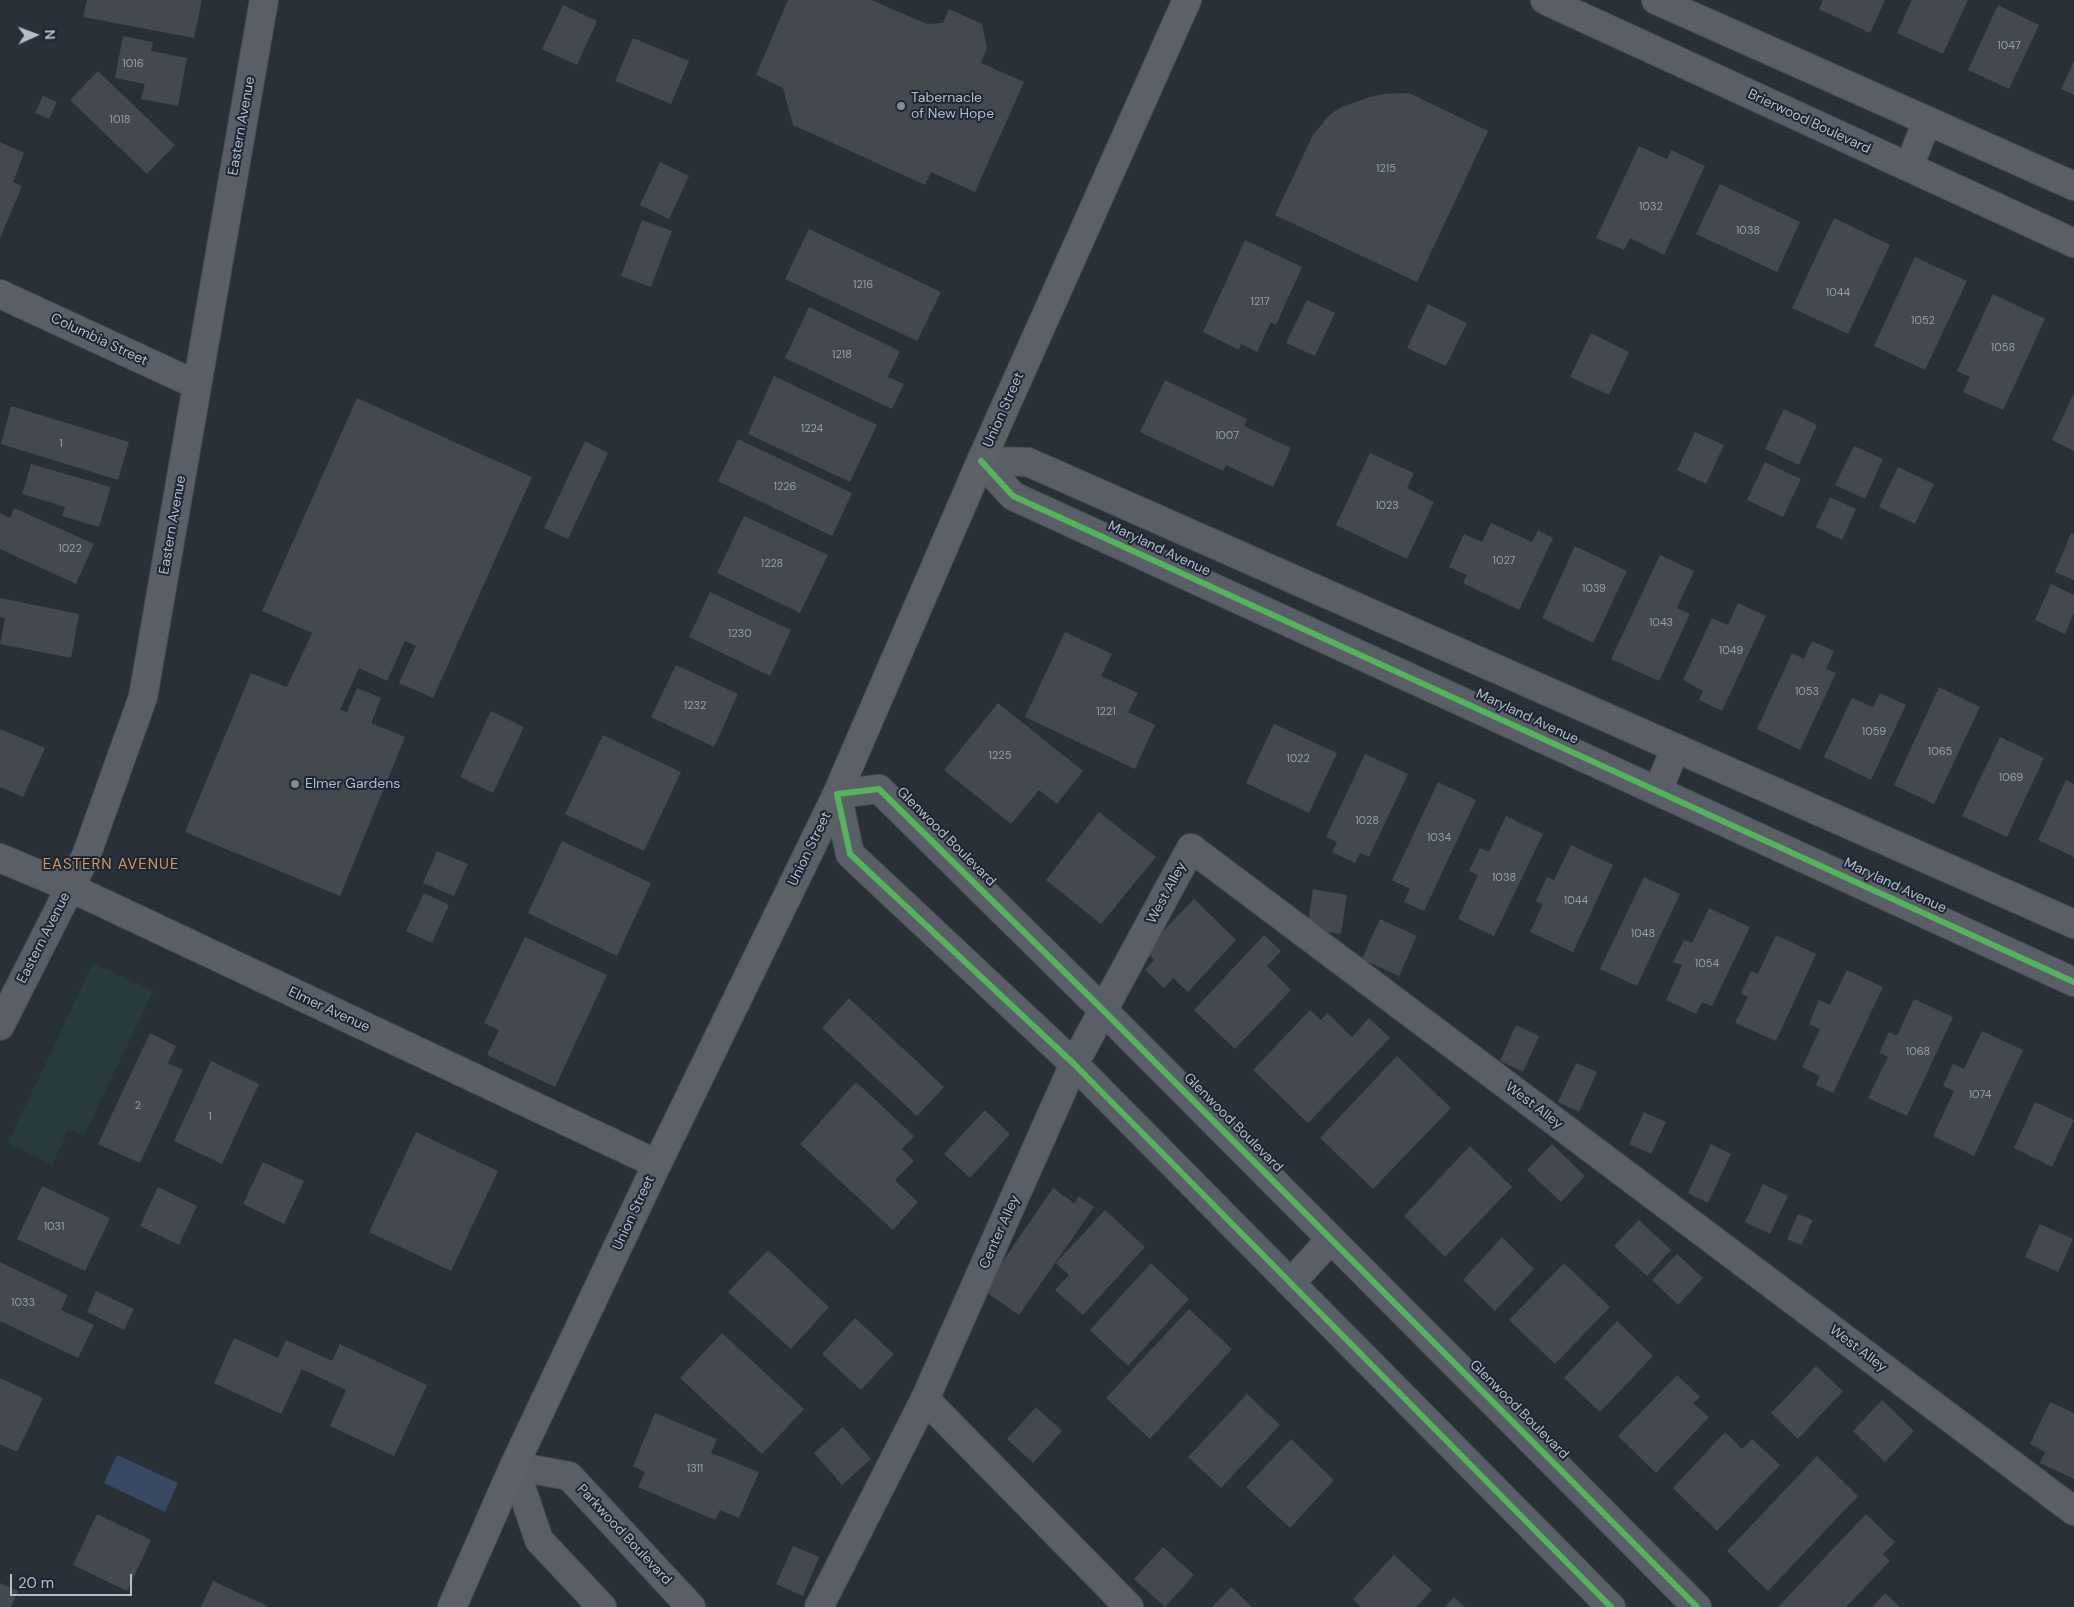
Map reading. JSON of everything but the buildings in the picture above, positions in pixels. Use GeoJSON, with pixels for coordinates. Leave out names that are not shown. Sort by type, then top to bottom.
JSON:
{"type":"FeatureCollection","features":[{"type":"Feature","properties":{"kind":"main road","name":"Union Street"},"geometry":{"type":"LineString","coordinates":[[452,1607],[514,1466],[657,1164],[837,794],[981,461],[1187,0]]}},
{"type":"Feature","properties":{"kind":"street","name":"Eastern Avenue"},"geometry":{"type":"LineString","coordinates":[[0,1026],[86,856],[143,697],[264,0]]}},
{"type":"Feature","properties":{"kind":"street","name":"Brierwood Boulevard"},"geometry":{"type":"LineString","coordinates":[[1545,0],[2074,243]]}},
{"type":"Feature","properties":{"kind":"street"},"geometry":{"type":"LineString","coordinates":[[1656,0],[2074,186]]}},
{"type":"Feature","properties":{"kind":"street"},"geometry":{"type":"LineString","coordinates":[[1909,167],[1927,121]]}},
{"type":"Feature","properties":{"kind":"street","name":"Columbia Street"},"geometry":{"type":"LineString","coordinates":[[0,294],[197,386]]}},
{"type":"Feature","properties":{"kind":"street","name":"Maryland Avenue"},"geometry":{"type":"LineString","coordinates":[[981,461],[1028,462],[2074,924]]}},
{"type":"Feature","properties":{"kind":"street","name":"Maryland Avenue"},"geometry":{"type":"LineString","coordinates":[[981,461],[1013,496],[2074,982]]}},
{"type":"Feature","properties":{"kind":"street"},"geometry":{"type":"LineString","coordinates":[[1658,791],[1675,748]]}},
{"type":"Feature","properties":{"kind":"street","name":"Glenwood Boulevard"},"geometry":{"type":"LineString","coordinates":[[837,794],[880,789],[1698,1607]]}},
{"type":"Feature","properties":{"kind":"street"},"geometry":{"type":"LineString","coordinates":[[837,794],[850,854],[1074,1064],[1611,1607]]}},
{"type":"Feature","properties":{"kind":"street","name":"West Alley"},"geometry":{"type":"LineString","coordinates":[[1074,1064],[1191,848],[2074,1511]]}},
{"type":"Feature","properties":{"kind":"street","name":"Elmer Avenue"},"geometry":{"type":"LineString","coordinates":[[0,858],[69,887],[657,1164]]}},
{"type":"Feature","properties":{"kind":"street","name":"Center Alley"},"geometry":{"type":"LineString","coordinates":[[819,1607],[925,1399],[1074,1064]]}},
{"type":"Feature","properties":{"kind":"street"},"geometry":{"type":"LineString","coordinates":[[1291,1283],[1331,1239]]}},
{"type":"Feature","properties":{"kind":"street"},"geometry":{"type":"LineString","coordinates":[[925,1399],[1129,1607]]}},
{"type":"Feature","properties":{"kind":"street"},"geometry":{"type":"LineString","coordinates":[[514,1466],[539,1540],[602,1607]]}},
{"type":"Feature","properties":{"kind":"street","name":"Parkwood Boulevard"},"geometry":{"type":"LineString","coordinates":[[514,1466],[569,1476],[691,1607]]}},
{"type":"Feature","properties":{"kind":"green space"},"geometry":{"type":"Polygon","coordinates":[[[93,963],[153,991],[84,1136],[69,1129],[52,1165],[8,1143],[93,963]]]}},
{"type":"Feature","properties":{"kind":"water"},"geometry":{"type":"Polygon","coordinates":[[[117,1455],[178,1483],[165,1512],[104,1483],[117,1455]]]}},
{"type":"Feature","properties":{"kind":"cycle path"},"geometry":{"type":"LineString","coordinates":[[981,461],[1013,496],[2074,982]]}},
{"type":"Feature","properties":{"kind":"cycle path"},"geometry":{"type":"LineString","coordinates":[[1611,1607],[1074,1064],[850,854],[837,794],[879,789],[1104,1011],[1697,1607]]}},
{"type":"Feature","properties":{"kind":"place","name":"Tabernacle of New Hope"},"geometry":{"type":"Point","coordinates":[901,106]}},
{"type":"Feature","properties":{"kind":"place","name":"Elmer Gardens"},"geometry":{"type":"Point","coordinates":[295,784]}},
{"type":"Feature","properties":{"kind":"district","name":"EASTERN AVENUE"},"geometry":{"type":"Point","coordinates":[111,865]}}]}
